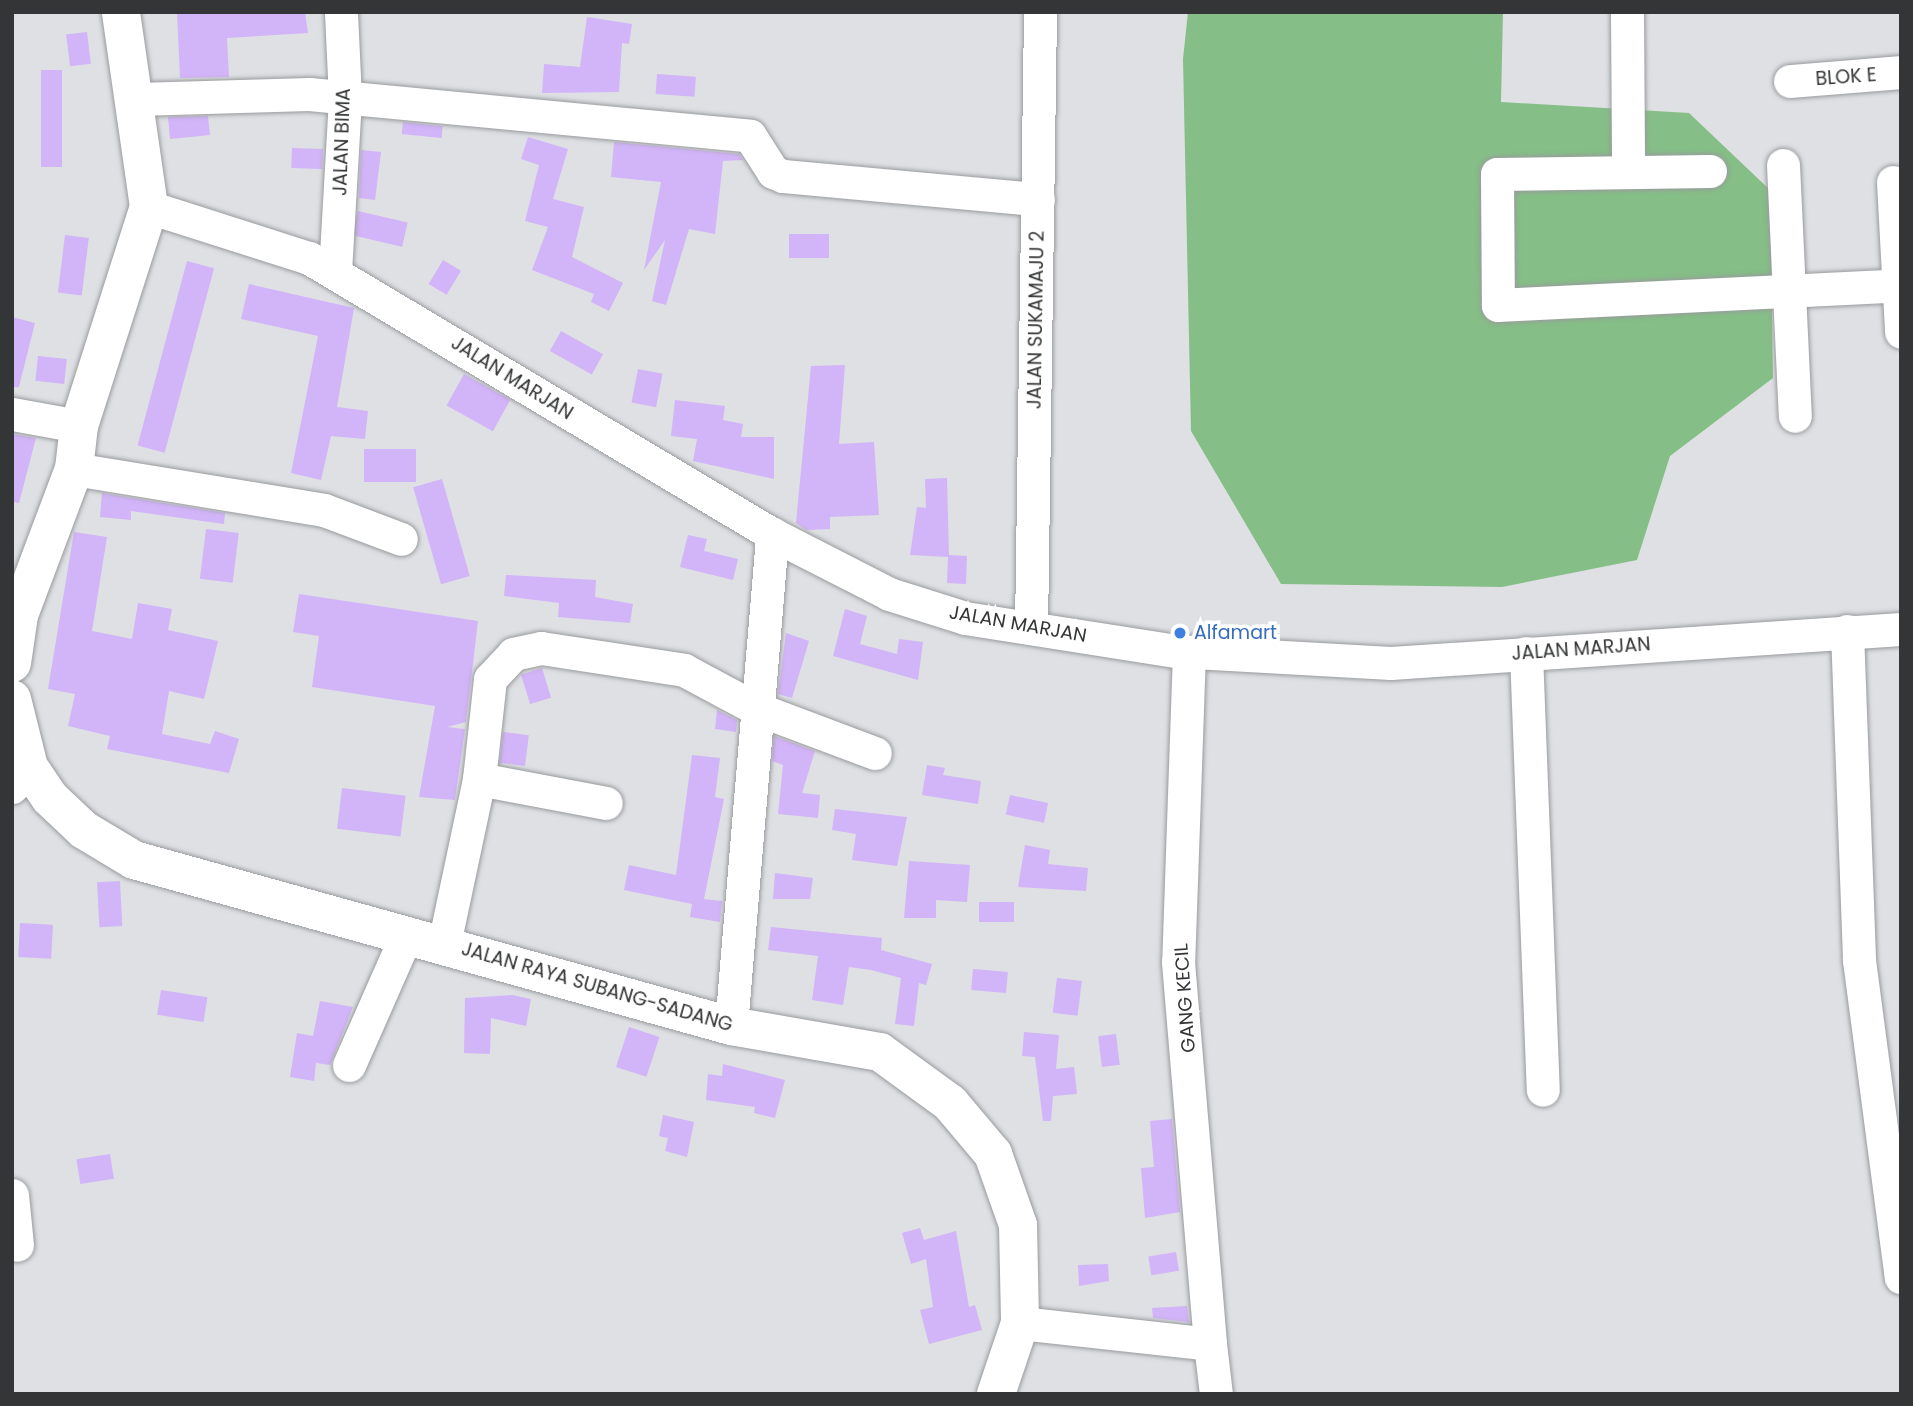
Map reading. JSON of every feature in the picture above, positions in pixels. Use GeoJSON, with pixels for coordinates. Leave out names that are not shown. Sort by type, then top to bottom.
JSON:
{"type":"FeatureCollection","features":[{"type":"Feature","properties":{"kind":"main road"},"geometry":{"type":"LineString","coordinates":[[12,663],[19,615],[74,469],[79,425],[149,207],[137,99],[121,12]]}},
{"type":"Feature","properties":{"kind":"main road","name":"JALAN RAYA SUBANG-SADANG"},"geometry":{"type":"LineString","coordinates":[[12,699],[21,777],[84,830],[134,860],[406,936],[444,944],[731,1026],[880,1052],[950,1103],[993,1154],[1018,1225],[1020,1323],[996,1394]]}},
{"type":"Feature","properties":{"kind":"street","name":"JALAN BIMA"},"geometry":{"type":"LineString","coordinates":[[335,272],[345,98],[341,12]]}},
{"type":"Feature","properties":{"kind":"street","name":"JALAN SUKAMAJU 2"},"geometry":{"type":"LineString","coordinates":[[1031,628],[1041,12]]}},
{"type":"Feature","properties":{"kind":"street"},"geometry":{"type":"LineString","coordinates":[[1627,12],[1628,170]]}},
{"type":"Feature","properties":{"kind":"street","name":"BLOK E"},"geometry":{"type":"LineString","coordinates":[[1790,81],[1901,72]]}},
{"type":"Feature","properties":{"kind":"street"},"geometry":{"type":"LineString","coordinates":[[137,99],[345,98],[750,136],[773,172],[783,176],[1038,199]]}},
{"type":"Feature","properties":{"kind":"street"},"geometry":{"type":"LineString","coordinates":[[1783,165],[1795,415]]}},
{"type":"Feature","properties":{"kind":"street"},"geometry":{"type":"LineString","coordinates":[[1710,171],[1628,170],[1497,174],[1499,305],[1900,285]]}},
{"type":"Feature","properties":{"kind":"street"},"geometry":{"type":"LineString","coordinates":[[1894,182],[1901,332]]}},
{"type":"Feature","properties":{"kind":"street","name":"JALAN MARJAN"},"geometry":{"type":"LineString","coordinates":[[149,207],[335,272],[772,534],[889,594],[965,618],[1189,652],[1391,663],[1901,629]]}},
{"type":"Feature","properties":{"kind":"street"},"geometry":{"type":"LineString","coordinates":[[12,414],[79,425]]}},
{"type":"Feature","properties":{"kind":"street"},"geometry":{"type":"LineString","coordinates":[[74,469],[324,510],[401,539]]}},
{"type":"Feature","properties":{"kind":"street"},"geometry":{"type":"LineString","coordinates":[[731,1026],[755,708],[772,534]]}},
{"type":"Feature","properties":{"kind":"street"},"geometry":{"type":"LineString","coordinates":[[1847,631],[1859,960],[1901,1277]]}},
{"type":"Feature","properties":{"kind":"street"},"geometry":{"type":"LineString","coordinates":[[444,944],[480,779],[490,680],[502,661],[526,650],[684,670],[755,708],[875,753]]}},
{"type":"Feature","properties":{"kind":"street","name":"GANG KECIL"},"geometry":{"type":"LineString","coordinates":[[1189,652],[1178,962],[1216,1394]]}},
{"type":"Feature","properties":{"kind":"street"},"geometry":{"type":"LineString","coordinates":[[1526,653],[1543,1090]]}},
{"type":"Feature","properties":{"kind":"street"},"geometry":{"type":"LineString","coordinates":[[480,779],[606,803]]}},
{"type":"Feature","properties":{"kind":"street"},"geometry":{"type":"LineString","coordinates":[[349,1065],[406,936]]}},
{"type":"Feature","properties":{"kind":"street"},"geometry":{"type":"LineString","coordinates":[[12,1195],[17,1245]]}},
{"type":"Feature","properties":{"kind":"street"},"geometry":{"type":"LineString","coordinates":[[1020,1323],[1210,1344]]}},
{"type":"Feature","properties":{"kind":"green space"},"geometry":{"type":"Polygon","coordinates":[[[1188,12],[1503,12],[1501,102],[1689,113],[1770,190],[1773,378],[1670,456],[1637,560],[1502,587],[1281,584],[1191,431],[1183,59],[1188,12]]]}},
{"type":"Feature","properties":{"kind":"building"},"geometry":{"type":"Polygon","coordinates":[[[177,12],[305,12],[308,33],[227,38],[229,77],[180,78],[177,12]]]}},
{"type":"Feature","properties":{"kind":"building"},"geometry":{"type":"Polygon","coordinates":[[[587,17],[632,24],[629,44],[622,43],[619,92],[542,93],[544,64],[580,67],[587,17]]]}},
{"type":"Feature","properties":{"kind":"building"},"geometry":{"type":"Polygon","coordinates":[[[87,32],[91,64],[70,66],[66,35],[87,32]]]}},
{"type":"Feature","properties":{"kind":"building"},"geometry":{"type":"Polygon","coordinates":[[[41,70],[62,70],[62,167],[41,167],[41,70]]]}},
{"type":"Feature","properties":{"kind":"building"},"geometry":{"type":"Polygon","coordinates":[[[657,74],[696,77],[695,97],[656,94],[657,74]]]}},
{"type":"Feature","properties":{"kind":"building"},"geometry":{"type":"Polygon","coordinates":[[[208,116],[210,135],[170,139],[168,117],[208,116]]]}},
{"type":"Feature","properties":{"kind":"building"},"geometry":{"type":"Polygon","coordinates":[[[403,122],[443,126],[442,138],[402,134],[403,122]]]}},
{"type":"Feature","properties":{"kind":"building"},"geometry":{"type":"Polygon","coordinates":[[[528,137],[568,149],[553,199],[584,207],[572,257],[623,283],[609,311],[591,302],[594,294],[532,270],[548,227],[525,221],[539,165],[521,159],[528,137]]]}},
{"type":"Feature","properties":{"kind":"building"},"geometry":{"type":"Polygon","coordinates":[[[614,142],[739,154],[743,160],[723,161],[715,234],[689,229],[666,305],[652,301],[665,240],[644,270],[661,182],[611,177],[614,142]]]}},
{"type":"Feature","properties":{"kind":"building"},"geometry":{"type":"Polygon","coordinates":[[[292,148],[323,149],[322,169],[291,168],[292,148]]]}},
{"type":"Feature","properties":{"kind":"building"},"geometry":{"type":"Polygon","coordinates":[[[361,150],[381,152],[375,200],[359,198],[361,150]]]}},
{"type":"Feature","properties":{"kind":"building"},"geometry":{"type":"Polygon","coordinates":[[[358,211],[408,222],[402,247],[352,235],[358,211]]]}},
{"type":"Feature","properties":{"kind":"building"},"geometry":{"type":"Polygon","coordinates":[[[789,234],[829,234],[829,258],[789,258],[789,234]]]}},
{"type":"Feature","properties":{"kind":"building"},"geometry":{"type":"Polygon","coordinates":[[[65,235],[89,238],[82,295],[58,293],[65,235]]]}},
{"type":"Feature","properties":{"kind":"building"},"geometry":{"type":"Polygon","coordinates":[[[443,260],[461,271],[447,295],[429,284],[443,260]]]}},
{"type":"Feature","properties":{"kind":"building"},"geometry":{"type":"Polygon","coordinates":[[[187,261],[214,268],[165,453],[138,445],[187,261]]]}},
{"type":"Feature","properties":{"kind":"building"},"geometry":{"type":"Polygon","coordinates":[[[249,284],[354,308],[337,407],[368,411],[365,439],[331,436],[321,480],[291,473],[318,336],[241,319],[249,284]]]}},
{"type":"Feature","properties":{"kind":"building"},"geometry":{"type":"Polygon","coordinates":[[[12,317],[35,323],[19,387],[12,387],[12,317]]]}},
{"type":"Feature","properties":{"kind":"building"},"geometry":{"type":"Polygon","coordinates":[[[561,331],[603,354],[592,374],[550,351],[561,331]]]}},
{"type":"Feature","properties":{"kind":"building"},"geometry":{"type":"Polygon","coordinates":[[[38,356],[67,359],[64,384],[35,381],[38,356]]]}},
{"type":"Feature","properties":{"kind":"building"},"geometry":{"type":"Polygon","coordinates":[[[845,365],[839,444],[874,442],[879,515],[830,517],[830,529],[806,530],[796,523],[811,366],[845,365]]]}},
{"type":"Feature","properties":{"kind":"building"},"geometry":{"type":"Polygon","coordinates":[[[638,369],[663,374],[656,407],[632,402],[638,369]]]}},
{"type":"Feature","properties":{"kind":"building"},"geometry":{"type":"Polygon","coordinates":[[[464,374],[510,400],[493,431],[447,405],[464,374]]]}},
{"type":"Feature","properties":{"kind":"building"},"geometry":{"type":"Polygon","coordinates":[[[675,400],[725,406],[723,420],[743,424],[741,437],[774,437],[774,479],[693,461],[697,439],[671,436],[675,400]]]}},
{"type":"Feature","properties":{"kind":"building"},"geometry":{"type":"Polygon","coordinates":[[[12,434],[36,438],[19,503],[12,502],[12,434]]]}},
{"type":"Feature","properties":{"kind":"building"},"geometry":{"type":"Polygon","coordinates":[[[364,449],[416,449],[416,482],[364,482],[364,449]]]}},
{"type":"Feature","properties":{"kind":"building"},"geometry":{"type":"Polygon","coordinates":[[[947,478],[949,555],[967,556],[966,584],[947,583],[948,557],[910,555],[917,507],[926,508],[925,479],[947,478]]]}},
{"type":"Feature","properties":{"kind":"building"},"geometry":{"type":"Polygon","coordinates":[[[442,479],[470,576],[441,584],[413,487],[442,479]]]}},
{"type":"Feature","properties":{"kind":"building"},"geometry":{"type":"Polygon","coordinates":[[[102,493],[225,513],[224,524],[131,511],[131,520],[100,517],[102,493]]]}},
{"type":"Feature","properties":{"kind":"building"},"geometry":{"type":"Polygon","coordinates":[[[206,529],[239,533],[233,583],[200,579],[206,529]]]}},
{"type":"Feature","properties":{"kind":"building"},"geometry":{"type":"Polygon","coordinates":[[[74,532],[107,537],[92,631],[132,639],[138,603],[172,609],[168,630],[218,641],[204,699],[169,691],[162,734],[210,744],[215,731],[239,739],[229,773],[107,749],[110,736],[68,726],[75,694],[48,689],[74,532]]]}},
{"type":"Feature","properties":{"kind":"building"},"geometry":{"type":"Polygon","coordinates":[[[688,535],[707,539],[704,551],[738,559],[733,580],[680,567],[688,535]]]}},
{"type":"Feature","properties":{"kind":"building"},"geometry":{"type":"Polygon","coordinates":[[[506,575],[596,580],[595,597],[633,604],[630,623],[558,617],[559,603],[504,596],[506,575]]]}},
{"type":"Feature","properties":{"kind":"building"},"geometry":{"type":"Polygon","coordinates":[[[299,594],[478,621],[466,722],[447,727],[465,729],[455,800],[419,797],[435,706],[312,687],[319,636],[293,632],[299,594]]]}},
{"type":"Feature","properties":{"kind":"building"},"geometry":{"type":"Polygon","coordinates":[[[845,609],[867,616],[860,644],[897,654],[899,639],[923,642],[918,680],[833,656],[845,609]]]}},
{"type":"Feature","properties":{"kind":"building"},"geometry":{"type":"Polygon","coordinates":[[[786,633],[809,641],[792,698],[778,694],[786,633]]]}},
{"type":"Feature","properties":{"kind":"building"},"geometry":{"type":"Polygon","coordinates":[[[542,668],[551,698],[530,704],[521,674],[542,668]]]}},
{"type":"Feature","properties":{"kind":"building"},"geometry":{"type":"Polygon","coordinates":[[[717,710],[737,720],[736,732],[715,729],[717,710]]]}},
{"type":"Feature","properties":{"kind":"building"},"geometry":{"type":"Polygon","coordinates":[[[503,732],[529,735],[525,766],[499,763],[503,732]]]}},
{"type":"Feature","properties":{"kind":"building"},"geometry":{"type":"Polygon","coordinates":[[[774,736],[815,751],[802,793],[820,795],[818,818],[778,814],[783,765],[772,761],[774,736]]]}},
{"type":"Feature","properties":{"kind":"building"},"geometry":{"type":"Polygon","coordinates":[[[692,755],[720,758],[715,797],[724,799],[704,899],[722,901],[720,922],[690,917],[692,904],[624,890],[629,865],[676,875],[692,755]]]}},
{"type":"Feature","properties":{"kind":"building"},"geometry":{"type":"Polygon","coordinates":[[[927,765],[945,768],[943,775],[981,781],[978,804],[922,795],[927,765]]]}},
{"type":"Feature","properties":{"kind":"building"},"geometry":{"type":"Polygon","coordinates":[[[342,788],[406,796],[401,836],[337,829],[342,788]]]}},
{"type":"Feature","properties":{"kind":"building"},"geometry":{"type":"Polygon","coordinates":[[[1010,795],[1048,803],[1044,823],[1006,815],[1010,795]]]}},
{"type":"Feature","properties":{"kind":"building"},"geometry":{"type":"Polygon","coordinates":[[[835,809],[907,817],[897,866],[852,860],[856,834],[832,830],[835,809]]]}},
{"type":"Feature","properties":{"kind":"building"},"geometry":{"type":"Polygon","coordinates":[[[1025,845],[1050,850],[1048,864],[1088,868],[1086,891],[1018,887],[1025,845]]]}},
{"type":"Feature","properties":{"kind":"building"},"geometry":{"type":"Polygon","coordinates":[[[909,861],[970,865],[967,902],[936,900],[936,918],[904,918],[909,861]]]}},
{"type":"Feature","properties":{"kind":"building"},"geometry":{"type":"Polygon","coordinates":[[[775,873],[813,878],[810,899],[773,899],[775,873]]]}},
{"type":"Feature","properties":{"kind":"building"},"geometry":{"type":"Polygon","coordinates":[[[120,881],[122,926],[99,927],[97,882],[120,881]]]}},
{"type":"Feature","properties":{"kind":"building"},"geometry":{"type":"Polygon","coordinates":[[[979,902],[1014,902],[1014,922],[979,922],[979,902]]]}},
{"type":"Feature","properties":{"kind":"building"},"geometry":{"type":"Polygon","coordinates":[[[20,923],[53,925],[51,959],[18,957],[20,923]]]}},
{"type":"Feature","properties":{"kind":"building"},"geometry":{"type":"Polygon","coordinates":[[[771,927],[882,938],[881,950],[932,964],[926,985],[919,983],[914,1026],[895,1024],[901,978],[871,970],[849,967],[843,1005],[812,1000],[818,956],[768,950],[771,927]]]}},
{"type":"Feature","properties":{"kind":"building"},"geometry":{"type":"Polygon","coordinates":[[[973,969],[1008,972],[1006,993],[971,990],[973,969]]]}},
{"type":"Feature","properties":{"kind":"building"},"geometry":{"type":"Polygon","coordinates":[[[1057,978],[1082,981],[1078,1016],[1053,1013],[1057,978]]]}},
{"type":"Feature","properties":{"kind":"building"},"geometry":{"type":"Polygon","coordinates":[[[161,990],[207,997],[204,1022],[157,1015],[161,990]]]}},
{"type":"Feature","properties":{"kind":"building"},"geometry":{"type":"Polygon","coordinates":[[[512,995],[531,999],[526,1026],[491,1018],[490,1054],[464,1053],[465,998],[512,995]]]}},
{"type":"Feature","properties":{"kind":"building"},"geometry":{"type":"Polygon","coordinates":[[[320,1001],[353,1007],[330,1065],[316,1063],[314,1081],[290,1077],[297,1033],[313,1036],[320,1001]]]}},
{"type":"Feature","properties":{"kind":"building"},"geometry":{"type":"Polygon","coordinates":[[[629,1027],[659,1037],[646,1077],[616,1067],[629,1027]]]}},
{"type":"Feature","properties":{"kind":"building"},"geometry":{"type":"Polygon","coordinates":[[[1024,1032],[1059,1035],[1056,1069],[1074,1067],[1077,1094],[1053,1096],[1051,1121],[1043,1121],[1035,1057],[1022,1056],[1024,1032]]]}},
{"type":"Feature","properties":{"kind":"building"},"geometry":{"type":"Polygon","coordinates":[[[1116,1034],[1120,1065],[1102,1067],[1098,1036],[1116,1034]]]}},
{"type":"Feature","properties":{"kind":"building"},"geometry":{"type":"Polygon","coordinates":[[[723,1064],[785,1080],[775,1118],[754,1113],[755,1107],[706,1100],[708,1074],[722,1076],[723,1064]]]}},
{"type":"Feature","properties":{"kind":"building"},"geometry":{"type":"Polygon","coordinates":[[[663,1115],[694,1122],[687,1157],[665,1151],[668,1138],[659,1136],[663,1115]]]}},
{"type":"Feature","properties":{"kind":"building"},"geometry":{"type":"Polygon","coordinates":[[[1172,1119],[1180,1212],[1145,1218],[1141,1168],[1154,1167],[1150,1121],[1172,1119]]]}},
{"type":"Feature","properties":{"kind":"building"},"geometry":{"type":"Polygon","coordinates":[[[110,1154],[114,1179],[80,1184],[76,1159],[110,1154]]]}},
{"type":"Feature","properties":{"kind":"building"},"geometry":{"type":"Polygon","coordinates":[[[920,1228],[924,1240],[956,1231],[969,1307],[975,1305],[982,1330],[929,1344],[920,1310],[933,1307],[926,1259],[911,1264],[902,1233],[920,1228]]]}},
{"type":"Feature","properties":{"kind":"building"},"geometry":{"type":"Polygon","coordinates":[[[1176,1252],[1179,1271],[1151,1275],[1148,1256],[1176,1252]]]}},
{"type":"Feature","properties":{"kind":"building"},"geometry":{"type":"Polygon","coordinates":[[[1108,1264],[1109,1281],[1079,1286],[1078,1265],[1108,1264]]]}},
{"type":"Feature","properties":{"kind":"building"},"geometry":{"type":"Polygon","coordinates":[[[1187,1306],[1189,1322],[1153,1318],[1152,1308],[1187,1306]]]}},
{"type":"Feature","properties":{"kind":"place","name":"Alfamart"},"geometry":{"type":"Point","coordinates":[1180,633]}}]}
